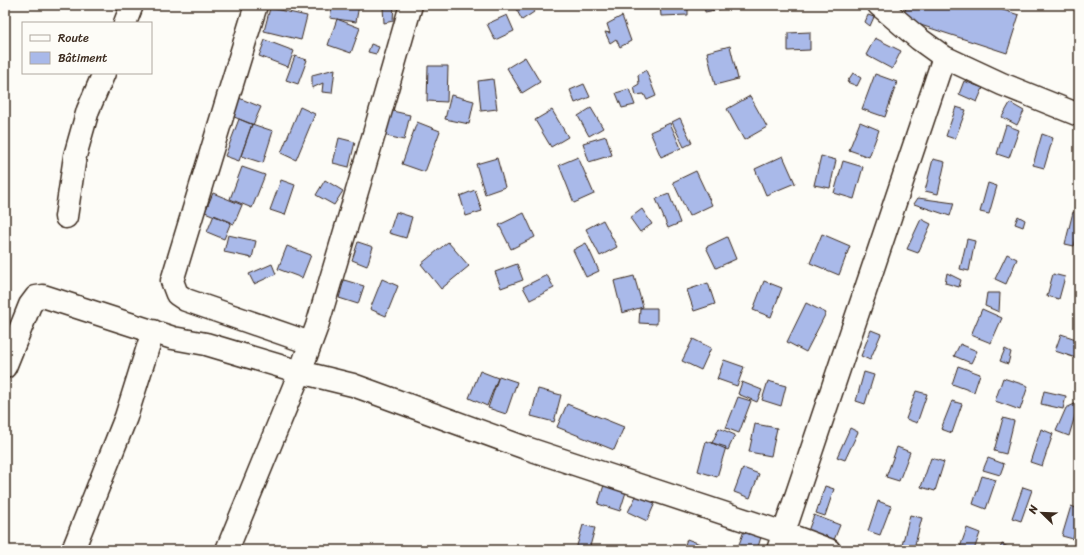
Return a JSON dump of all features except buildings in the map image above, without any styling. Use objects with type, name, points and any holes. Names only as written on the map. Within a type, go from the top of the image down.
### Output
[{"type":"street","points":[[124,22],[132,5]]},
{"type":"street","points":[[256,5],[172,281],[177,294],[186,300],[310,343]]},
{"type":"street","points":[[227,550],[300,372],[319,319],[411,5]]},
{"type":"street","points":[[879,5],[944,57],[1002,84],[1079,115]]},
{"type":"street","points":[[781,542],[944,57]]},
{"type":"street","points":[[66,217],[75,156],[88,110],[104,74]]},
{"type":"street","points":[[5,366],[30,305],[36,297],[43,296],[173,338],[206,344],[300,372],[353,385],[781,542],[829,550]]},
{"type":"street","points":[[73,550],[126,417],[154,332]]}]
